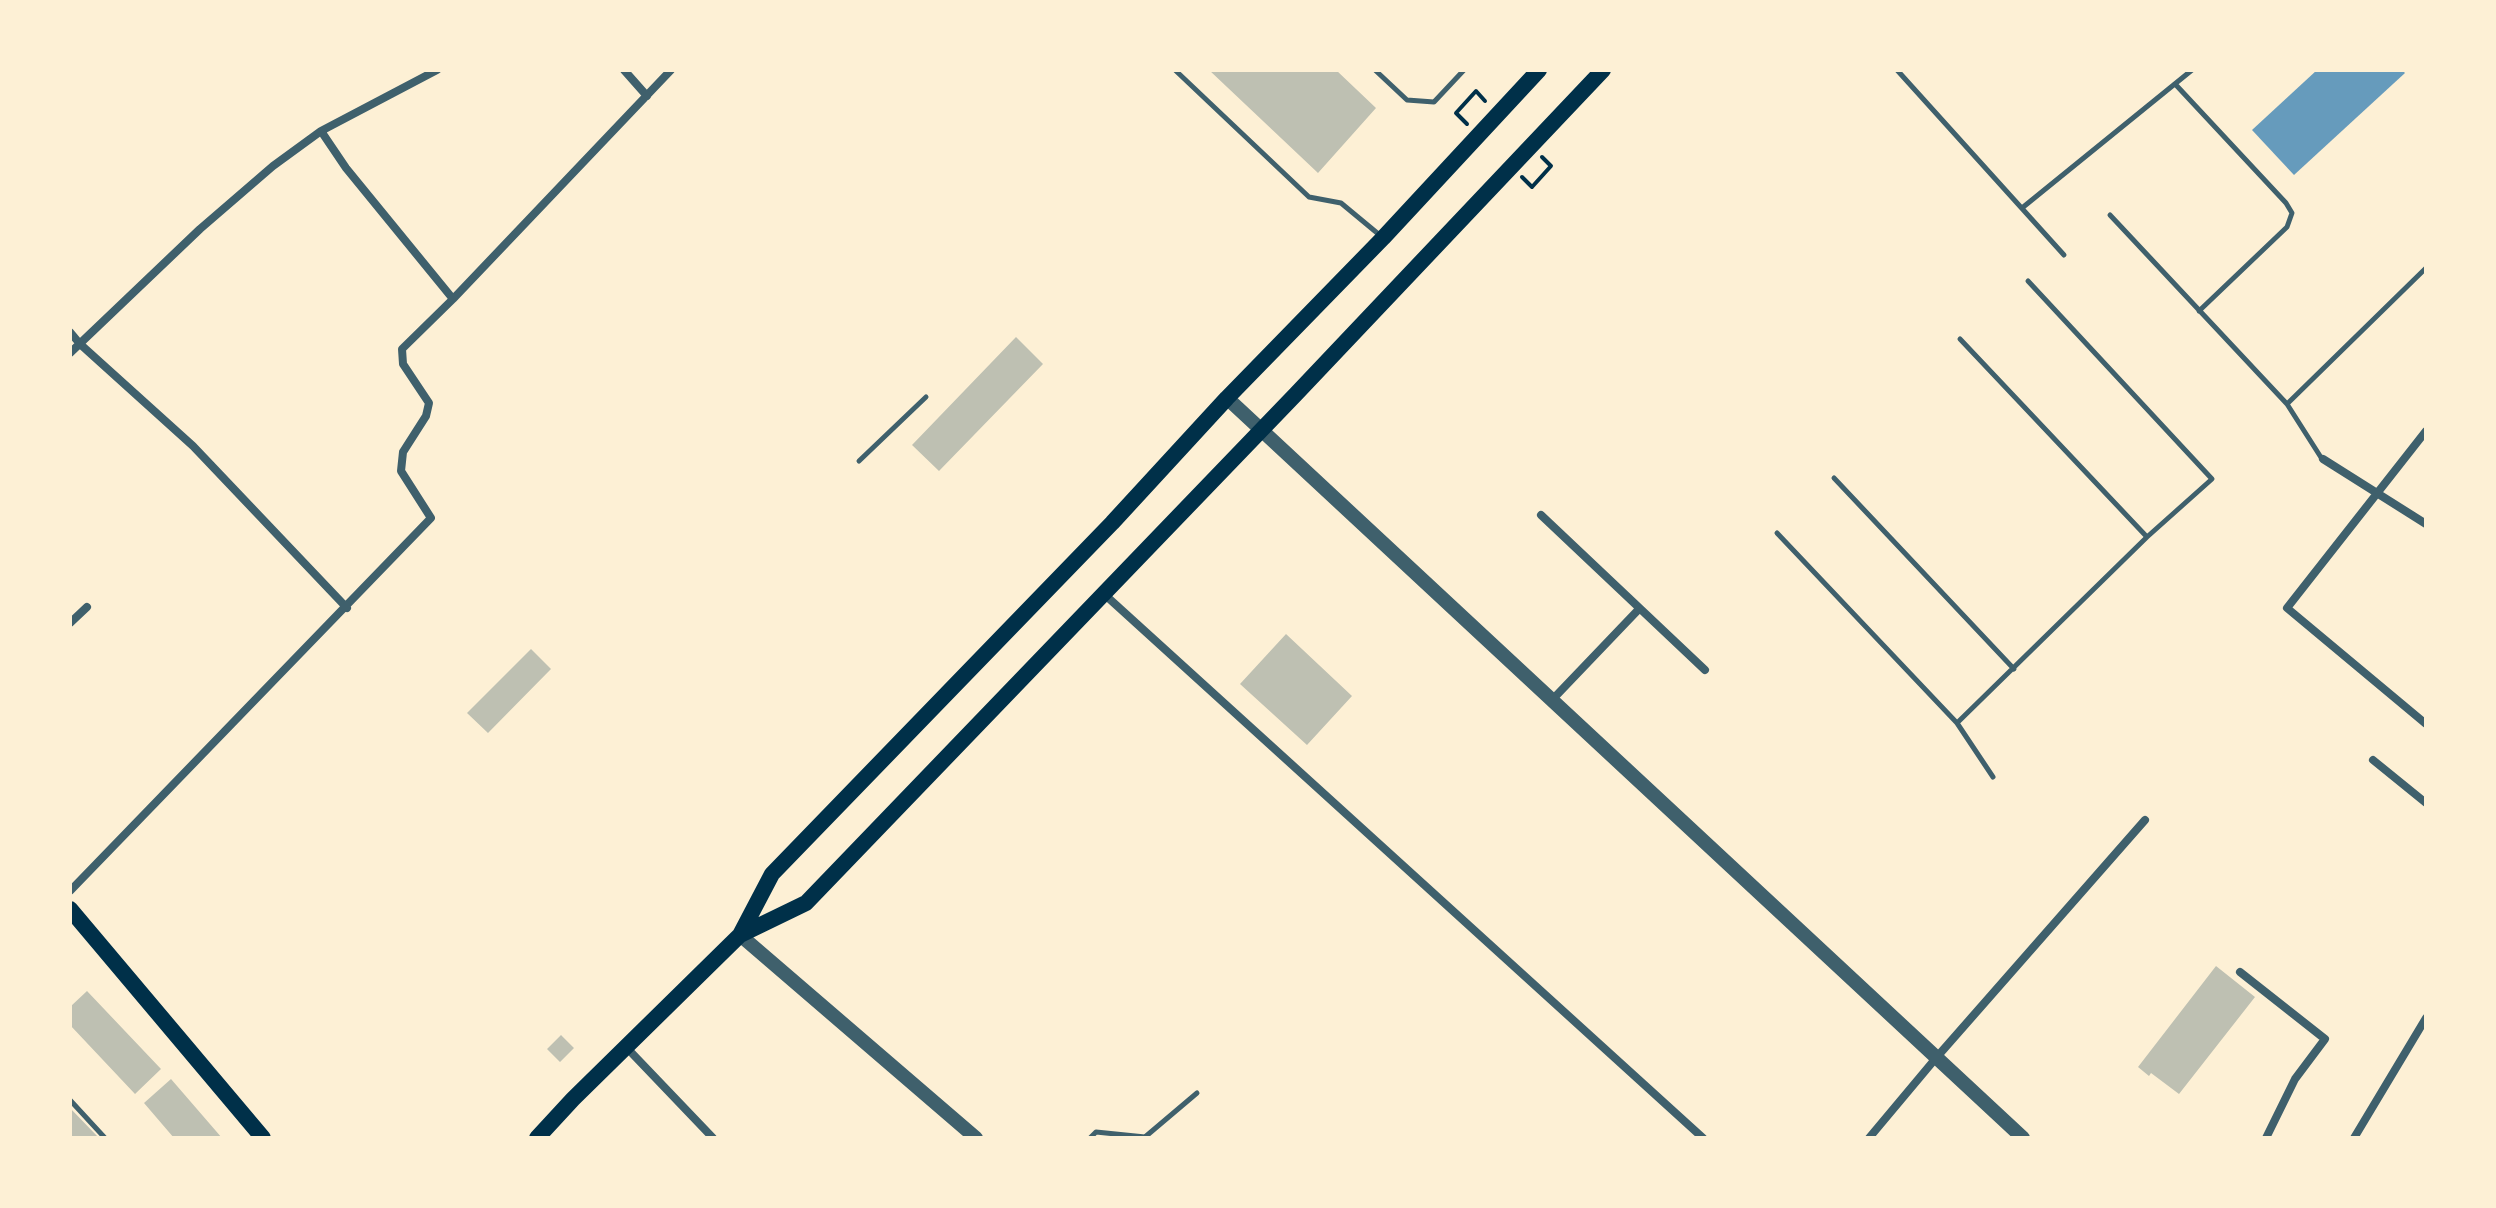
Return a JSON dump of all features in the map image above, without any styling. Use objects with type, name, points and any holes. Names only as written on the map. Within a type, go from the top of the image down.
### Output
[{"type":"main road","points":[[537,1138],[740,935],[772,874],[1102,534],[1539,70]]},
{"type":"main road","points":[[740,935],[806,903],[1603,70]]},
{"type":"main road","points":[[71,913],[263,1138]]},
{"type":"street","points":[[70,353],[200,229],[273,166],[321,131],[437,70]]},
{"type":"street","points":[[624,70],[647,96]]},
{"type":"street","points":[[70,891],[431,518],[401,471],[403,452],[426,416],[429,403],[403,364],[402,349],[671,70]]},
{"type":"street","points":[[321,131],[346,168],[453,299]]},
{"type":"street","points":[[70,332],[193,446],[347,608]]},
{"type":"street","points":[[1227,398],[2023,1138]]},
{"type":"street","points":[[2426,431],[2287,608],[2426,724]]},
{"type":"street","points":[[2323,459],[2426,524]]},
{"type":"street","points":[[1541,515],[1705,670]]},
{"type":"street","points":[[1104,594],[1703,1138]]},
{"type":"street","points":[[70,623],[87,607]]},
{"type":"street","points":[[1552,700],[1639,609]]},
{"type":"street","points":[[2373,760],[2426,803]]},
{"type":"street","points":[[1869,1138],[2145,820]]},
{"type":"street","points":[[740,935],[976,1138]]},
{"type":"street","points":[[2240,972],[2325,1039],[2295,1079],[2266,1138]]},
{"type":"street","points":[[2354,1138],[2426,1018]]},
{"type":"street","points":[[625,1047],[713,1138]]},
{"type":"lane","points":[[1175,70],[1309,197],[1341,203],[1383,238]]},
{"type":"lane","points":[[1375,70],[1407,100],[1434,102],[1464,70]]},
{"type":"lane","points":[[1897,70],[2064,255]]},
{"type":"lane","points":[[2022,208],[2192,70]]},
{"type":"lane","points":[[2176,85],[2292,213],[2287,227],[2199,311]]},
{"type":"lane","points":[[2110,215],[2287,404],[2323,459]]},
{"type":"lane","points":[[2287,404],[2426,268]]},
{"type":"lane","points":[[1957,723],[2147,537],[2212,479],[2028,281]]},
{"type":"lane","points":[[1960,339],[2147,537]]},
{"type":"lane","points":[[859,461],[926,397]]},
{"type":"lane","points":[[1834,478],[2014,669]]},
{"type":"lane","points":[[1777,533],[1957,723],[1993,777]]},
{"type":"lane","points":[[1090,1138],[1096,1132],[1145,1137],[1197,1093]]},
{"type":"lane","points":[[70,1100],[105,1138]]},
{"type":"path","points":[[1471,127],[1456,113],[1476,91]]},
{"type":"path","points":[[1516,171],[1532,187],[1551,166]]},
{"type":"water","points":[[2317,70],[2402,70],[2405,73],[2294,175],[2252,130]]},
{"type":"building","points":[[1209,70],[1336,70],[1376,108],[1318,173]]},
{"type":"building","points":[[1016,337],[1043,364],[939,471],[912,445]]},
{"type":"building","points":[[1286,634],[1352,696],[1307,745],[1240,684]]},
{"type":"building","points":[[531,649],[551,669],[488,733],[467,713]]},
{"type":"building","points":[[2216,966],[2255,997],[2179,1094],[2138,1067]]},
{"type":"building","points":[[87,991],[161,1069],[135,1094],[70,1025],[70,1007]]},
{"type":"building","points":[[561,1035],[574,1048],[560,1062],[547,1049]]},
{"type":"building","points":[[171,1079],[222,1138],[174,1138],[144,1103]]},
{"type":"building","points":[[70,1108],[99,1138],[70,1138]]}]
